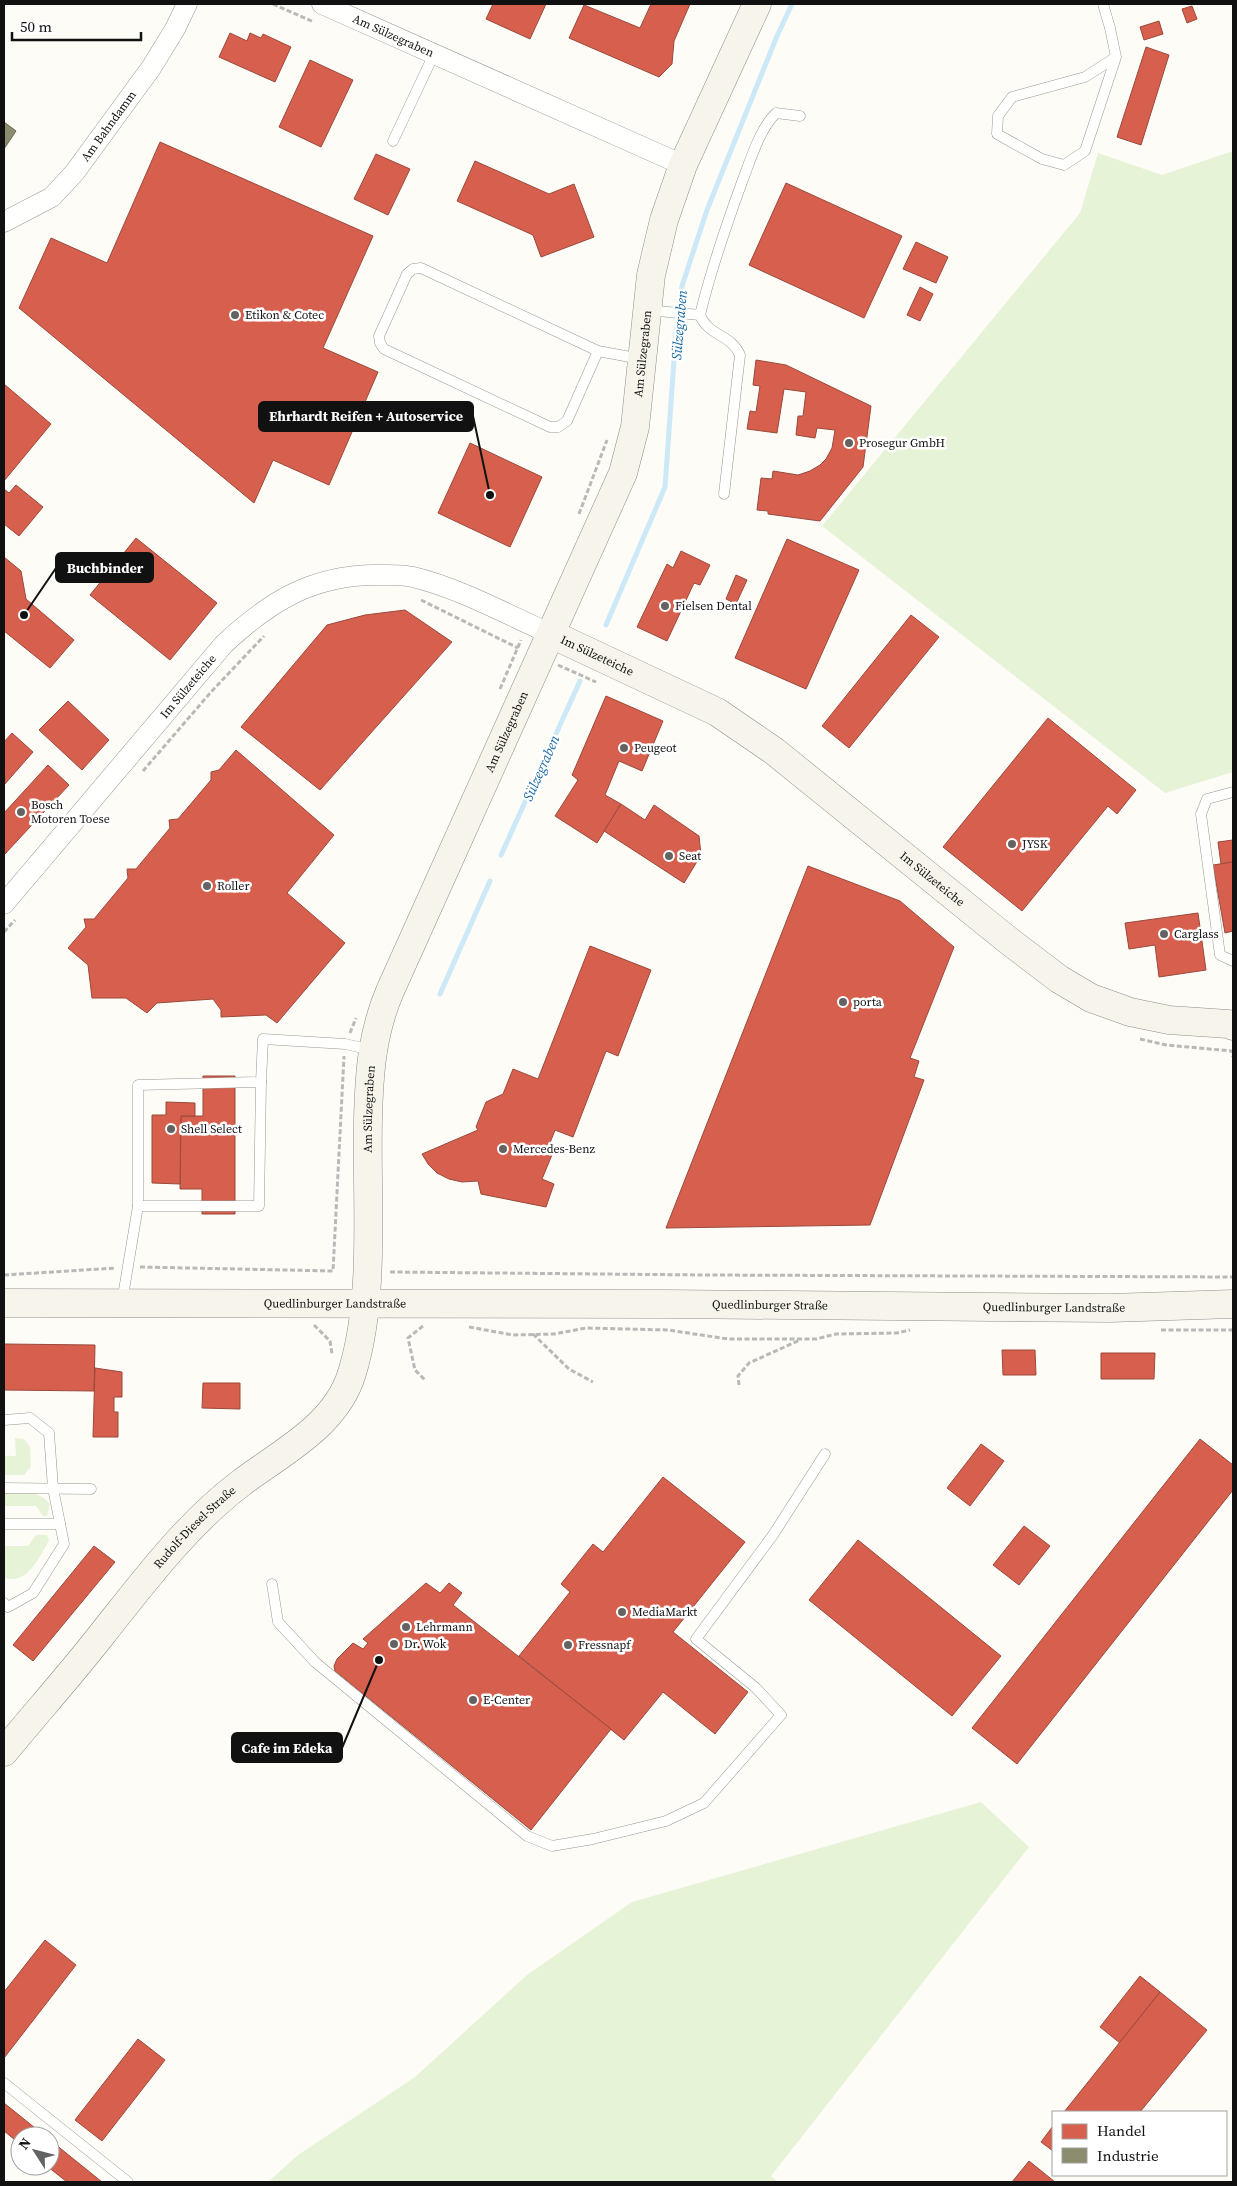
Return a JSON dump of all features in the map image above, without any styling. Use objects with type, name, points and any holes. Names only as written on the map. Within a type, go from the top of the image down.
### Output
[{"type":"street","name":"Am Bahndamm","points":[[4,222],[52,197],[75,172],[151,68],[175,29],[186,4]]},
{"type":"street","name":"Am Sülzegraben","points":[[322,4],[684,165]]},
{"type":"street","name":"Am Sülzegraben","points":[[364,1304],[368,1236],[369,1081],[372,1050],[377,1027],[386,1001],[623,473],[635,427],[642,359],[658,311],[655,257],[664,220],[684,165],[757,4]]},
{"type":"street","name":"Im Sülzeteiche","points":[[10,910],[224,644],[264,610],[316,583],[366,575],[412,577],[434,584],[546,646],[717,712],[774,751],[1059,979],[1091,998],[1130,1012],[1169,1020],[1228,1024],[1233,1026]]},
{"type":"street","name":"Quedlinburger Landstraße","points":[[4,1303],[667,1304]]},
{"type":"street","name":"Rudolf-Diesel-Straße","points":[[4,1752],[167,1555],[201,1518],[242,1482],[309,1434],[329,1414],[344,1393],[352,1372],[364,1304]]},
{"type":"street","name":"Quedlinburger Straße","points":[[667,1304],[874,1306]]},
{"type":"street","name":"Quedlinburger Landstraße","points":[[874,1306],[1110,1308],[1233,1304]]},
{"type":"lane","points":[[1103,4],[1116,58],[1085,150],[1064,165],[1042,159],[997,134],[998,116],[1012,97],[1085,77],[1116,58]]},
{"type":"lane","points":[[393,141],[434,54]]},
{"type":"lane","points":[[695,314],[752,156],[770,120],[776,113],[800,116]]},
{"type":"lane","points":[[598,351],[567,421],[558,427],[550,427],[384,349],[380,343],[379,336],[407,274],[413,269],[421,268],[598,351],[642,359]]},
{"type":"lane","points":[[658,311],[695,314],[703,324],[735,344],[740,355],[724,494]]},
{"type":"lane","points":[[1233,792],[1207,799],[1201,814],[1220,955],[1233,961]]},
{"type":"lane","points":[[138,1206],[259,1206],[263,1039],[345,1044],[372,1050]]},
{"type":"lane","points":[[122,1303],[138,1206],[138,1085],[261,1082]]},
{"type":"lane","points":[[4,1420],[30,1418],[49,1433],[53,1488],[64,1544],[33,1593],[8,1607],[4,1603]]},
{"type":"lane","points":[[272,1584],[278,1622],[315,1662],[527,1836],[552,1846],[592,1839],[666,1821],[704,1803],[781,1714],[756,1688],[696,1639],[772,1535],[825,1454]]},
{"type":"lane","points":[[4,1488],[91,1489]]},
{"type":"lane","points":[[4,1524],[60,1524]]},
{"type":"lane","points":[[4,2083],[128,2182]]},
{"type":"path","points":[[416,598],[546,646],[603,684]]},
{"type":"path","points":[[140,775],[211,692],[270,632]]},
{"type":"path","points":[[4,932],[10,910]]},
{"type":"path","points":[[1138,1038],[1166,1045],[1232,1051],[1233,1056]]},
{"type":"path","points":[[4,1275],[129,1267],[333,1271]]},
{"type":"path","points":[[390,1272],[1233,1277]]},
{"type":"path","points":[[308,1324],[313,1324],[330,1341],[332,1362]]},
{"type":"path","points":[[425,1380],[415,1370],[408,1338],[421,1326],[429,1326]]},
{"type":"path","points":[[462,1327],[514,1334],[554,1334],[586,1328],[668,1330],[728,1339],[816,1339],[836,1334],[897,1333],[916,1330]]},
{"type":"path","points":[[1154,1330],[1233,1330]]},
{"type":"path","points":[[533,1334],[569,1369],[592,1382]]},
{"type":"path","points":[[739,1385],[738,1376],[749,1364],[803,1339]]},
{"type":"green space","points":[[1233,151],[1233,772],[1165,793],[822,526],[1080,213],[1098,153],[1162,175]]},
{"type":"green space","points":[[15,1438],[24,1439],[30,1447],[31,1467],[24,1475],[4,1475],[4,1456],[16,1456]]},
{"type":"green space","points":[[4,1492],[29,1493],[40,1496],[50,1504],[47,1516],[43,1516],[36,1506],[4,1506]]},
{"type":"green space","points":[[36,1535],[47,1535],[49,1541],[37,1562],[26,1574],[20,1577],[4,1578],[4,1546],[28,1546]]},
{"type":"green space","points":[[981,1802],[1029,1847],[771,2176],[778,2182],[268,2182],[298,2155],[415,2077],[527,1975],[632,1902]]},
{"type":"building: Handel","points":[[493,4],[546,4],[530,39],[486,19]]},
{"type":"building: Handel","points":[[651,4],[690,4],[674,41],[672,64],[659,77],[569,38],[584,5],[640,28]]},
{"type":"building: Handel","points":[[1192,6],[1197,19],[1187,23],[1182,9]]},
{"type":"building: Handel","points":[[1159,21],[1163,34],[1144,40],[1140,27]]},
{"type":"building: Handel","points":[[230,33],[247,41],[250,33],[261,38],[263,34],[291,47],[275,82],[219,57]]},
{"type":"building: Handel","points":[[1146,47],[1169,55],[1141,145],[1117,137]]},
{"type":"building: Handel","points":[[310,60],[353,80],[321,147],[279,127]]},
{"type":"building: Handel","points":[[160,142],[373,236],[323,348],[378,372],[329,485],[273,460],[254,503],[19,308],[51,238],[107,263]]},
{"type":"building: Handel","points":[[376,154],[410,169],[388,215],[354,199]]},
{"type":"building: Handel","points":[[475,161],[549,194],[574,184],[594,237],[541,257],[533,235],[457,201]]},
{"type":"building: Handel","points":[[786,183],[902,236],[864,318],[749,265]]},
{"type":"building: Handel","points":[[916,242],[948,257],[936,283],[903,269]]},
{"type":"building: Handel","points":[[920,287],[933,294],[920,321],[907,315]]},
{"type":"building: Handel","name":"Prosegur GmbH","points":[[756,360],[786,365],[871,406],[863,467],[820,521],[768,514],[768,511],[757,510],[761,478],[772,479],[773,471],[798,475],[820,465],[832,448],[835,430],[817,428],[815,438],[796,435],[798,416],[803,416],[806,392],[784,389],[777,433],[747,429],[750,411],[756,412],[760,386],[753,385]]},
{"type":"building: Handel","points":[[4,384],[51,424],[4,481]]},
{"type":"building: Handel","points":[[470,443],[542,477],[510,547],[438,513]]},
{"type":"building: Handel","points":[[16,485],[43,507],[19,536],[4,524],[4,489],[9,493]]},
{"type":"building: Handel","points":[[136,538],[217,603],[170,660],[90,595]]},
{"type":"building: Handel","points":[[787,539],[859,570],[806,689],[735,658]]},
{"type":"building: Handel","name":"Fielsen Dental","points":[[681,551],[710,565],[700,585],[694,583],[667,641],[637,627],[667,564],[673,568]]},
{"type":"building: Handel","points":[[4,557],[21,571],[26,599],[74,640],[50,668],[4,631]]},
{"type":"building: Handel","points":[[736,575],[747,580],[736,604],[726,599]]},
{"type":"building: Handel","points":[[405,610],[452,642],[320,790],[241,727],[327,625],[365,615]]},
{"type":"building: Handel","points":[[911,615],[939,637],[849,748],[822,726]]},
{"type":"building: Handel","points":[[606,696],[663,721],[642,771],[619,761],[605,795],[621,804],[597,843],[555,816],[578,780],[572,775]]},
{"type":"building: Handel","points":[[68,701],[109,740],[82,770],[39,730]]},
{"type":"building: Handel","points":[[1048,718],[1136,790],[1117,814],[1108,806],[1022,911],[943,847]]},
{"type":"building: Handel","points":[[12,733],[33,752],[4,785],[4,742]]},
{"type":"building: Handel","name":"Roller","points":[[236,750],[334,835],[287,893],[345,943],[277,1023],[266,1015],[221,1017],[221,1010],[213,999],[157,1003],[147,1013],[126,998],[92,998],[88,965],[68,948],[86,927],[84,919],[94,919],[128,878],[127,869],[136,869],[170,828],[169,820],[178,819],[211,780],[211,772],[219,770]]},
{"type":"building: Handel","points":[[48,765],[69,785],[4,855],[4,813]]},
{"type":"building: Handel","points":[[621,804],[645,820],[654,805],[699,836],[701,855],[684,883],[604,831]]},
{"type":"building: Handel","points":[[1233,840],[1233,862],[1221,864],[1218,842]]},
{"type":"building: Handel","points":[[1233,862],[1233,931],[1225,933],[1213,865]]},
{"type":"building: Handel","name":"porta","points":[[808,866],[900,901],[954,947],[910,1058],[919,1061],[914,1077],[924,1080],[870,1225],[666,1228]]},
{"type":"building: Handel","name":"Carglass","points":[[1198,913],[1206,970],[1159,977],[1155,945],[1129,949],[1125,923]]},
{"type":"building: Handel","points":[[590,946],[651,970],[618,1056],[606,1051],[573,1137],[555,1130],[548,1148],[554,1150],[542,1179],[554,1184],[546,1207],[481,1194],[478,1181],[462,1182],[449,1179],[437,1173],[422,1154],[478,1130],[476,1127],[486,1102],[503,1094],[513,1069],[538,1079]]},
{"type":"building: Handel","points":[[203,1076],[235,1076],[235,1214],[202,1214],[202,1189],[180,1189],[181,1116],[203,1116]]},
{"type":"building: Handel","points":[[166,1102],[195,1103],[195,1116],[181,1116],[180,1184],[152,1183],[152,1115],[166,1115]]},
{"type":"building: Handel","points":[[4,1344],[95,1345],[94,1391],[4,1390]]},
{"type":"building: Handel","points":[[1002,1350],[1035,1350],[1036,1375],[1003,1375]]},
{"type":"building: Handel","points":[[1101,1353],[1155,1353],[1154,1379],[1101,1379]]},
{"type":"building: Handel","points":[[95,1368],[122,1372],[122,1397],[114,1397],[114,1412],[118,1412],[118,1437],[93,1437]]},
{"type":"building: Handel","points":[[203,1383],[240,1383],[240,1409],[202,1408]]},
{"type":"building: Handel","points":[[1200,1439],[1233,1465],[1233,1490],[1017,1764],[972,1728]]},
{"type":"building: Handel","points":[[981,1444],[1004,1461],[970,1506],[947,1488]]},
{"type":"building: Handel","name":"MediaMarkt","points":[[663,1477],[745,1542],[673,1632],[748,1692],[715,1734],[663,1692],[624,1740],[519,1656],[570,1592],[561,1584],[593,1544],[603,1552]]},
{"type":"building: Handel","points":[[1024,1526],[1050,1546],[1019,1585],[993,1565]]},
{"type":"building: Handel","points":[[858,1540],[1001,1656],[952,1716],[809,1600]]},
{"type":"building: Handel","points":[[94,1546],[115,1562],[33,1661],[13,1645]]},
{"type":"building: Handel","name":"E-Center","points":[[426,1583],[440,1593],[449,1583],[462,1593],[453,1605],[611,1729],[531,1830],[335,1671],[334,1666],[337,1659],[353,1643],[363,1649],[368,1643],[363,1639]]},
{"type":"building: Handel","points":[[45,1940],[76,1965],[4,2058],[4,1992]]},
{"type":"building: Handel","points":[[1140,1976],[1160,1992],[1120,2043],[1100,2027]]},
{"type":"building: Handel","points":[[1160,1992],[1207,2030],[1141,2111],[1065,2111]]},
{"type":"building: Handel","points":[[138,2039],[165,2060],[102,2141],[75,2120]]},
{"type":"building: Handel","points":[[4,2103],[33,2126],[10,2126],[10,2136],[4,2131]]},
{"type":"building: Handel","points":[[1052,2127],[1052,2150],[1041,2142]]},
{"type":"building: Handel","points":[[60,2148],[102,2182],[67,2182],[60,2176]]},
{"type":"building: Handel","points":[[1029,2161],[1055,2182],[1012,2182]]},
{"type":"building: Industrie","points":[[4,122],[16,131],[4,149]]},
{"type":"waterway","name":"Sülzegraben","points":[[606,625],[665,487],[676,332],[682,286],[707,210],[777,36],[792,4]]},
{"type":"waterway","name":"Sülzegraben","points":[[501,855],[580,681]]},
{"type":"waterway","name":"Sülzegraben","points":[[440,994],[490,881]]},
{"type":"place","name":"Etikon & Cotec","points":[[235,315]]},
{"type":"place","name":"Prosegur GmbH","points":[[849,443]]},
{"type":"place","name":"Ehrhardt Reifen + Autoservice","points":[[490,495]]},
{"type":"place","name":"Fielsen Dental","points":[[665,606]]},
{"type":"place","name":"Buchbinder","points":[[24,615]]},
{"type":"place","name":"Peugeot","points":[[624,748]]},
{"type":"place","name":"Bosch Motoren Toese","points":[[21,812]]},
{"type":"place","name":"JYSK","points":[[1012,844]]},
{"type":"place","name":"Seat","points":[[669,856]]},
{"type":"place","name":"Roller","points":[[207,886]]},
{"type":"place","name":"Carglass","points":[[1164,934]]},
{"type":"place","name":"porta","points":[[843,1002]]},
{"type":"place","name":"Shell Select","points":[[171,1129]]},
{"type":"place","name":"Mercedes-Benz","points":[[503,1149]]},
{"type":"place","name":"MediaMarkt","points":[[622,1612]]},
{"type":"place","name":"Lehrmann","points":[[406,1627]]},
{"type":"place","name":"Dr. Wok","points":[[394,1644]]},
{"type":"place","name":"Fressnapf","points":[[568,1645]]},
{"type":"place","name":"Cafe im Edeka","points":[[379,1660]]},
{"type":"place","name":"E-Center","points":[[473,1700]]}]
